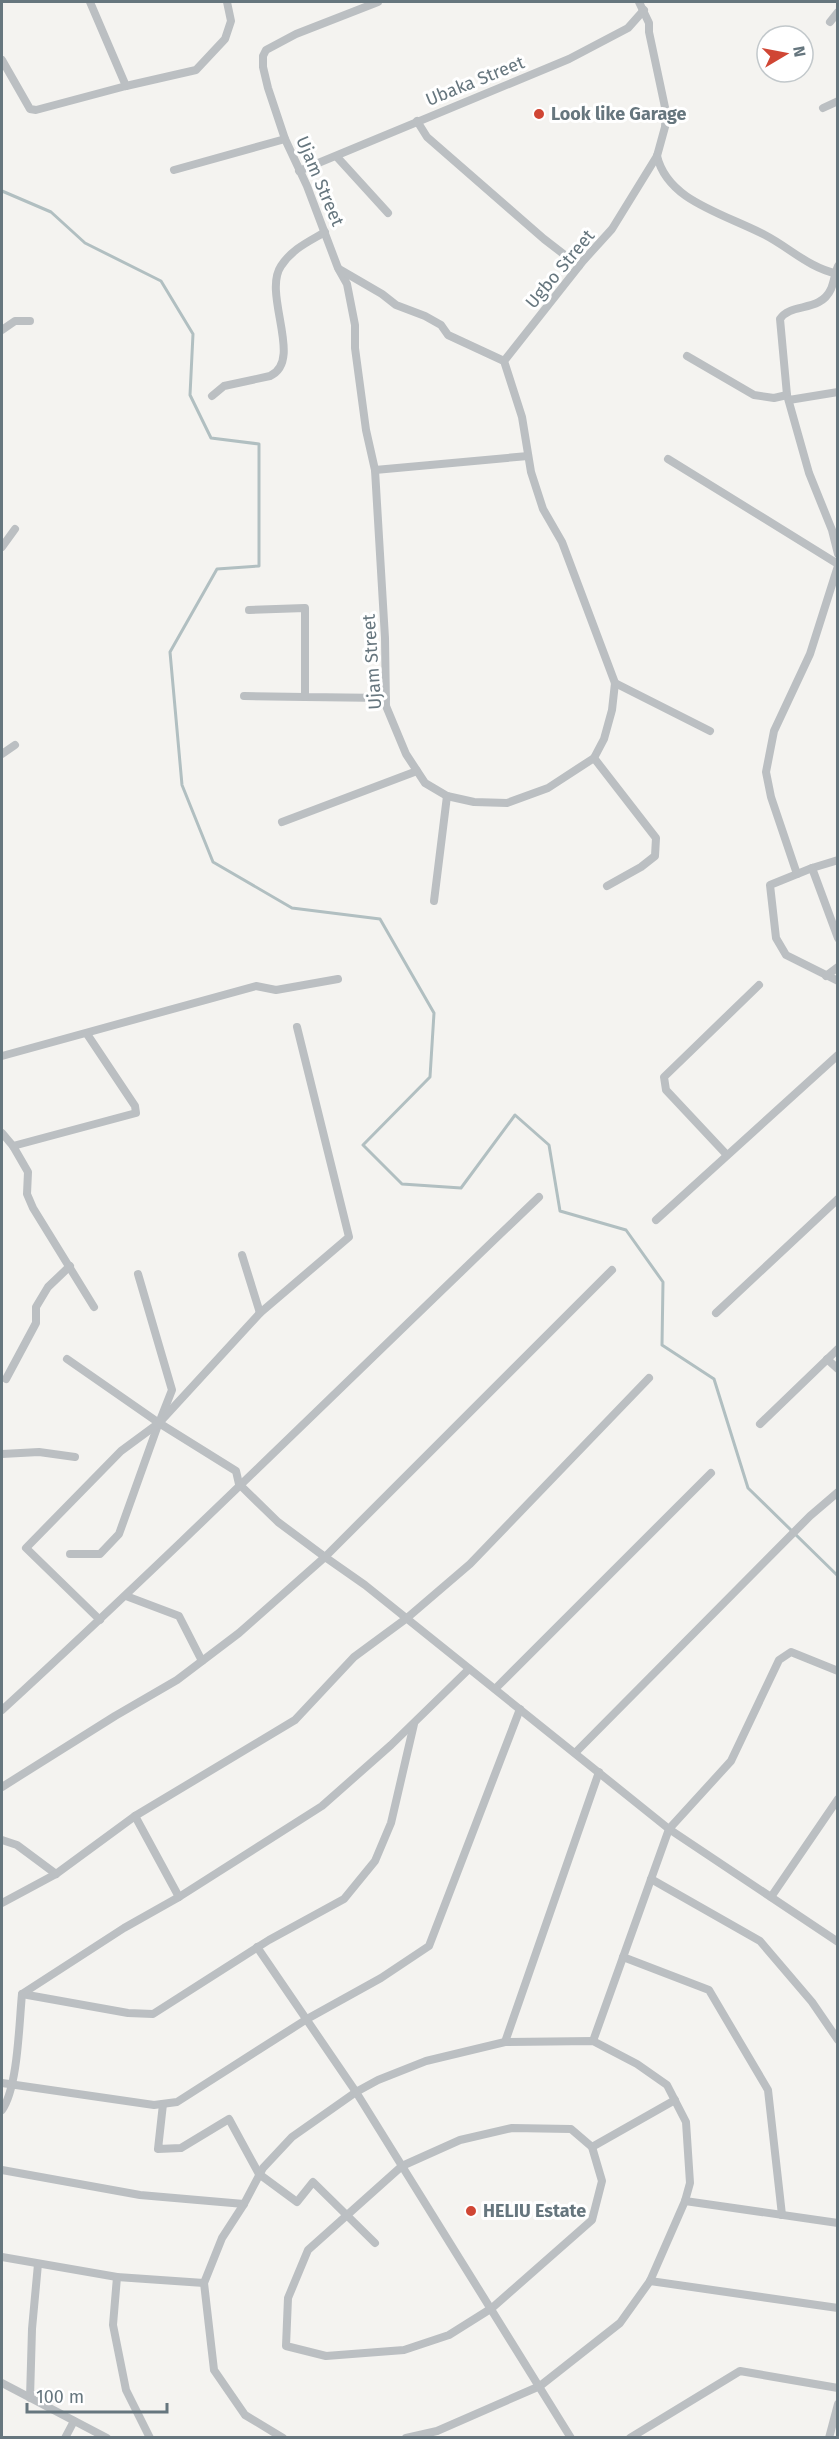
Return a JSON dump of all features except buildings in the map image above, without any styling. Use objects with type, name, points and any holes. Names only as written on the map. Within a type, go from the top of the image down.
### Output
[{"type":"street","points":[[90,2],[126,86]]},
{"type":"street","points":[[2,60],[25,102],[30,108],[36,110],[196,70],[225,39],[231,21],[227,2]]},
{"type":"street","points":[[357,6],[378,2]]},
{"type":"street","points":[[639,2],[644,10]]},
{"type":"street","name":"Ujam Street","points":[[357,6],[296,34],[266,50],[263,56],[268,88],[285,139],[338,268],[347,284],[355,325],[355,348],[366,430],[375,470],[385,638],[386,706],[393,727],[425,783],[447,796],[474,802],[507,803],[549,788],[594,758]]},
{"type":"street","name":"Ubaka Street","points":[[299,171],[569,59],[628,28],[644,10]]},
{"type":"street","name":"Ugbo Street","points":[[504,361],[579,266],[612,229],[657,156],[665,127],[666,112],[649,33],[649,23],[644,10]]},
{"type":"street","points":[[830,22],[837,12]]},
{"type":"street","points":[[823,108],[837,101]]},
{"type":"street","points":[[417,121],[427,137],[544,239],[579,266]]},
{"type":"street","points":[[174,170],[285,139]]},
{"type":"street","points":[[657,156],[659,165],[670,182],[687,197],[768,236],[816,268],[837,271],[831,290],[816,304],[789,311],[780,320],[788,397],[809,472],[832,530],[837,554]]},
{"type":"street","points":[[337,157],[388,213]]},
{"type":"street","points":[[212,396],[224,386],[277,373],[282,366],[284,348],[280,325],[277,273],[294,250],[325,232]]},
{"type":"street","points":[[338,268],[396,305],[441,325],[448,335],[504,361],[522,417],[531,472],[543,508],[562,542],[615,682],[612,710],[604,739],[594,758],[656,838],[655,856],[641,867],[607,886]]},
{"type":"street","points":[[2,330],[15,321],[30,321]]},
{"type":"street","points":[[687,356],[754,394],[774,398],[837,392]]},
{"type":"street","points":[[375,470],[528,456]]},
{"type":"street","points":[[668,459],[837,565],[810,654],[774,731],[766,772],[771,797],[797,874]]},
{"type":"street","points":[[2,548],[15,529]]},
{"type":"street","points":[[249,610],[305,608],[305,697]]},
{"type":"street","points":[[615,682],[710,731]]},
{"type":"street","points":[[244,696],[386,698]]},
{"type":"street","points":[[2,754],[15,745]]},
{"type":"street","points":[[282,822],[417,771]]},
{"type":"street","points":[[434,901],[447,796]]},
{"type":"street","points":[[837,860],[770,885],[776,938],[786,955],[837,981]]},
{"type":"street","points":[[812,868],[837,938]]},
{"type":"street","points":[[826,976],[837,967]]},
{"type":"street","points":[[2,1056],[256,986],[276,990],[338,979]]},
{"type":"street","points":[[726,1154],[666,1090],[664,1077],[759,985]]},
{"type":"street","points":[[100,1620],[26,1548],[121,1451],[159,1423],[260,1313],[349,1237],[297,1027]]},
{"type":"street","points":[[13,1146],[136,1113],[135,1106],[87,1034]]},
{"type":"street","points":[[656,1220],[726,1154],[751,1136],[837,1055]]},
{"type":"street","points":[[2,1133],[13,1146],[28,1172],[27,1194],[33,1208],[94,1307]]},
{"type":"street","points":[[2,1710],[126,1596],[239,1484],[538,1197]]},
{"type":"street","points":[[716,1313],[837,1199]]},
{"type":"street","points":[[243,1255],[260,1313]]},
{"type":"street","points":[[6,1379],[36,1323],[36,1308],[48,1287],[70,1266]]},
{"type":"street","points":[[2,1787],[177,1680],[239,1633],[325,1557],[612,1270]]},
{"type":"street","points":[[70,1554],[100,1554],[119,1534],[172,1390],[138,1274]]},
{"type":"street","points":[[760,1424],[837,1349]]},
{"type":"street","points":[[67,1359],[159,1423],[236,1471],[239,1484],[278,1522],[407,1618],[669,1829],[837,1942]]},
{"type":"street","points":[[827,1359],[837,1370]]},
{"type":"street","points":[[2,1903],[56,1874],[135,1816],[295,1720],[354,1657],[407,1618],[470,1564],[649,1378]]},
{"type":"street","points":[[2,1454],[39,1452],[75,1456]]},
{"type":"street","points":[[495,1689],[711,1473]]},
{"type":"street","points":[[575,1753],[810,1516],[837,1492]]},
{"type":"street","points":[[126,1596],[179,1616],[202,1661]]},
{"type":"street","points":[[593,2041],[669,1829],[731,1761],[779,1660],[791,1652],[837,1671]]},
{"type":"street","points":[[22,1994],[322,1806],[415,1722],[469,1669]]},
{"type":"street","points":[[2,2083],[154,2105],[177,2102],[308,2019],[381,1978],[429,1946],[520,1709]]},
{"type":"street","points":[[22,1994],[128,2013],[153,2014],[257,1947],[344,1899],[375,1861],[391,1823],[415,1722]]},
{"type":"street","points":[[505,2042],[599,1772]]},
{"type":"street","points":[[771,1897],[837,1799]]},
{"type":"street","points":[[135,1816],[179,1897]]},
{"type":"street","points":[[2,1840],[17,1845],[56,1874]]},
{"type":"street","points":[[651,1879],[760,1941],[812,2002],[837,2040]]},
{"type":"street","points":[[257,1947],[356,2092],[571,2438]]},
{"type":"street","points":[[623,1957],[709,1990],[768,2090],[782,2215]]},
{"type":"street","points":[[2,2110],[8,2101],[12,2085],[22,1994]]},
{"type":"street","points":[[283,2438],[245,2415],[214,2370],[204,2283],[222,2238],[244,2204],[262,2168],[292,2138],[356,2092],[378,2080],[426,2061],[505,2042],[593,2041],[637,2064],[667,2085],[686,2122],[690,2183],[685,2201],[650,2281],[620,2323],[540,2386],[437,2431],[406,2438]]},
{"type":"street","points":[[592,2147],[675,2100]]},
{"type":"street","points":[[163,2104],[158,2148],[181,2148],[229,2119],[259,2174],[297,2202],[313,2182],[375,2243]]},
{"type":"street","points":[[512,2128],[571,2129],[592,2147],[602,2181],[592,2220],[492,2308],[449,2335],[404,2350],[326,2356],[286,2346],[288,2298],[308,2250],[402,2166],[460,2140],[512,2128]]},
{"type":"street","points":[[2,2170],[140,2195],[244,2204]]},
{"type":"street","points":[[685,2201],[837,2223]]},
{"type":"street","points":[[2,2257],[117,2277],[204,2283]]},
{"type":"street","points":[[30,2398],[32,2329],[38,2264]]},
{"type":"street","points":[[117,2277],[113,2325],[126,2390],[150,2438]]},
{"type":"street","points":[[650,2281],[837,2308]]},
{"type":"street","points":[[630,2438],[740,2371],[837,2388]]},
{"type":"street","points":[[2,2383],[106,2438]]},
{"type":"street","points":[[829,2438],[837,2404]]},
{"type":"street","points":[[65,2438],[74,2421]]},
{"type":"waterway","points":[[2,191],[51,212],[85,243],[161,281],[193,334],[190,395],[211,438],[259,444],[259,566],[217,569],[170,652],[182,785],[213,862],[292,908],[380,919],[434,1013],[430,1077],[363,1145],[402,1184],[461,1188],[515,1115],[549,1145],[560,1211],[626,1230],[663,1282],[662,1345],[714,1379],[748,1488],[838,1576]]},
{"type":"place","name":"Look like Garage","points":[[539,114]]},
{"type":"place","name":"HELIU Estate","points":[[471,2211]]}]
